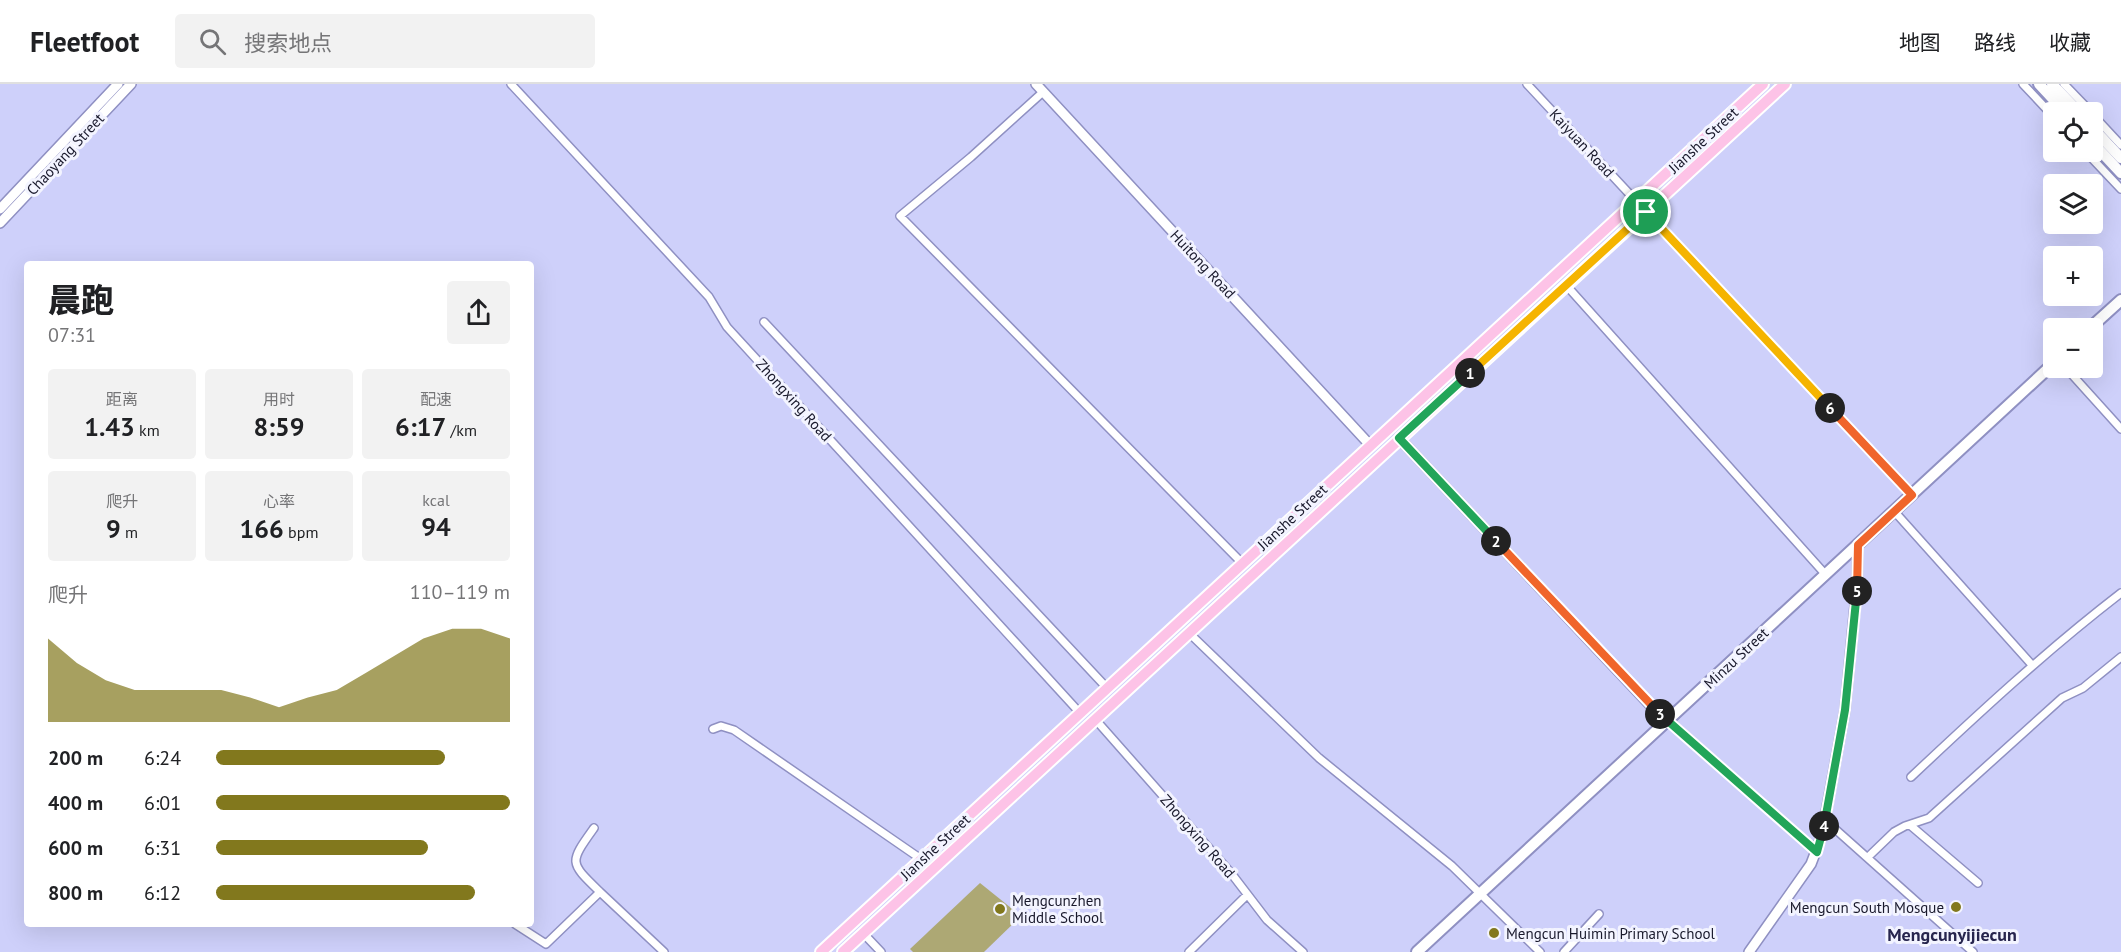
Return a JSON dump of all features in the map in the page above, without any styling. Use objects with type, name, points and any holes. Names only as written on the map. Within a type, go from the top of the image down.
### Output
[{"type":"main road","name":"Jianshe Street","points":[[821,952],[1763,84]]},
{"type":"main road","name":"Jianshe Street","points":[[843,952],[1785,84]]},
{"type":"main road","points":[[2038,84],[2055,102]]},
{"type":"main road","points":[[2052,84],[2069,102]]},
{"type":"main road","points":[[2103,139],[2121,158]]},
{"type":"main road","points":[[2103,154],[2121,173]]},
{"type":"main road","points":[[2101,318],[2121,300]]},
{"type":"main road","name":"Minzu Street","points":[[1417,952],[2043,373]]},
{"type":"street","name":"Chaoyang Street","points":[[0,209],[118,84]]},
{"type":"street","name":"Chaoyang Street","points":[[0,223],[131,84]]},
{"type":"street","name":"Zhongxing Road","points":[[511,84],[709,297],[727,327],[1080,713]]},
{"type":"street","name":"Huitong Road","points":[[1035,84],[1370,445]]},
{"type":"street","name":"Kaiyuan Road","points":[[1527,84],[1636,201]]},
{"type":"street","points":[[2023,84],[2043,105]]},
{"type":"street","points":[[2064,84],[2081,102]]},
{"type":"street","points":[[1043,92],[900,216],[1242,563]]},
{"type":"street","points":[[2103,125],[2121,145]]},
{"type":"street","points":[[2095,162],[2121,189]]},
{"type":"street","points":[[1646,212],[1912,495]]},
{"type":"street","points":[[1566,285],[1826,575]]},
{"type":"street","points":[[764,322],[1107,688]]},
{"type":"street","points":[[2075,378],[2121,429]]},
{"type":"street","points":[[1399,438],[1667,721],[1817,852]]},
{"type":"street","points":[[1894,511],[2032,665]]},
{"type":"street","points":[[1749,952],[1803,876],[1817,852],[1845,710],[1857,586],[1858,545]]},
{"type":"street","points":[[1911,777],[2073,629],[2121,593]]},
{"type":"street","points":[[1188,632],[1319,758],[1452,866],[1540,952]]},
{"type":"street","points":[[1868,857],[1894,832],[1929,818],[2062,698],[2083,688],[2121,657]]},
{"type":"street","name":"Zhongxing Road","points":[[1095,719],[1231,873],[1267,920],[1303,952]]},
{"type":"street","points":[[713,729],[721,726],[735,730],[921,859]]},
{"type":"street","points":[[1825,820],[1974,952]]},
{"type":"street","points":[[1910,825],[1978,883]]},
{"type":"street","points":[[594,828],[575,854],[577,870],[664,952]]},
{"type":"street","points":[[520,927],[546,944],[600,892]]},
{"type":"street","points":[[1189,952],[1248,895]]},
{"type":"street","points":[[1564,952],[1599,914]]},
{"type":"street","points":[[863,933],[882,952]]},
{"type":"shaded area","points":[[980,883],[1021,916],[984,952],[913,952],[910,949]]},
{"type":"place","name":"Mengcun South Mosque","points":[[1956,907]]},
{"type":"place","name":"Mengcunzhen Middle School","points":[[1000,909]]},
{"type":"place","name":"Mengcun Huimin Primary School","points":[[1494,933]]},
{"type":"district","name":"Mengcunyijiecun","points":[[1952,934]]},
{"type":"route","points":[[1646,212],[1912,495],[1858,545],[1857,586],[1845,710],[1817,852],[1668,720],[1666,722],[1399,438],[1646,212]]}]
